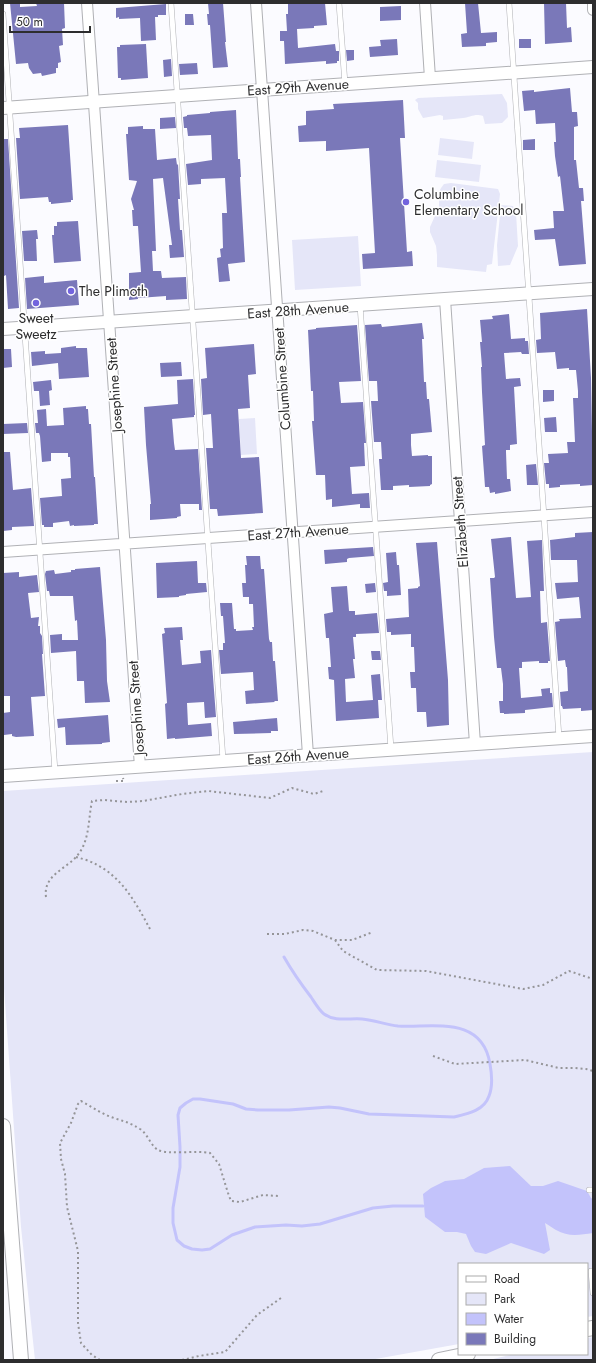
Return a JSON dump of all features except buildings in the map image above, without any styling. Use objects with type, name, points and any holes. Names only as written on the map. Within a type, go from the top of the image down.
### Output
[{"type":"main road","points":[[3,1126],[6,1219],[20,1360]]},
{"type":"main road","points":[[439,1360],[463,1355]]},
{"type":"street","name":"Josephine Street","points":[[87,3],[140,767]]},
{"type":"street","name":"Columbine Street","points":[[256,3],[308,755]]},
{"type":"street","points":[[424,3],[430,78]]},
{"type":"street","points":[[592,3],[593,10]]},
{"type":"street","name":"East 29th Avenue","points":[[6,108],[593,67]]},
{"type":"street","name":"East 28th Avenue","points":[[3,329],[110,323],[593,289]]},
{"type":"street","name":"Elizabeth Street","points":[[445,299],[475,744]]},
{"type":"street","name":"East 27th Avenue","points":[[3,552],[593,512]]},
{"type":"street","name":"East 26th Avenue","points":[[3,776],[593,736]]},
{"type":"lane","points":[[171,3],[223,761]]},
{"type":"lane","points":[[339,3],[345,84]]},
{"type":"lane","points":[[509,3],[560,739]]},
{"type":"lane","points":[[3,14],[6,108],[25,328],[55,772]]},
{"type":"lane","points":[[360,305],[391,750]]},
{"type":"lane","points":[[591,1271],[593,1293]]},
{"type":"path","points":[[46,897],[45,890],[47,883],[76,857],[84,844],[88,832],[89,814],[92,801],[143,801],[208,791],[270,798],[292,788],[314,794],[323,791]]},
{"type":"path","points":[[76,857],[96,864],[117,879],[136,903],[150,930]]},
{"type":"path","points":[[267,934],[285,934],[303,930],[313,931],[335,940],[352,940],[373,932]]},
{"type":"path","points":[[335,940],[344,951],[377,970],[426,971],[523,990],[543,985],[569,971],[593,980]]},
{"type":"path","points":[[432,1056],[455,1064],[525,1060],[559,1068],[586,1069],[593,1072]]},
{"type":"path","points":[[100,1360],[92,1355],[81,1343],[78,1323],[78,1252],[67,1207],[65,1174],[61,1158],[60,1143],[71,1123],[78,1104],[81,1101],[102,1113],[125,1121],[141,1130],[158,1150],[165,1152],[202,1151],[210,1153],[219,1164],[231,1201],[240,1202],[263,1195],[278,1196]]},
{"type":"path","points":[[182,1360],[225,1352],[257,1315],[281,1298]]},
{"type":"green space","points":[[502,94],[507,103],[508,117],[502,123],[485,124],[483,116],[478,115],[443,120],[443,116],[440,115],[423,118],[418,109],[418,103],[415,100],[418,98]]},
{"type":"green space","points":[[440,138],[474,142],[472,159],[438,155]]},
{"type":"green space","points":[[437,160],[481,165],[479,182],[435,177]]},
{"type":"green space","points":[[451,183],[498,189],[500,194],[492,264],[487,265],[486,272],[437,267],[436,246],[430,232],[430,227],[439,207],[439,192],[444,184]]},
{"type":"green space","points":[[501,205],[513,206],[516,213],[518,246],[510,265],[498,266],[497,245]]},
{"type":"green space","points":[[358,236],[361,286],[295,290],[292,240]]},
{"type":"green space","points":[[255,418],[257,454],[241,455],[239,419]]},
{"type":"green space","points":[[593,752],[593,1316],[588,1317],[588,1263],[458,1263],[458,1344],[370,1360],[35,1360],[21,1227],[3,974],[3,791]]},
{"type":"green space","points":[[593,1337],[593,1360],[489,1360],[510,1355],[588,1355],[588,1338]]},
{"type":"water","points":[[510,1166],[531,1186],[543,1186],[558,1181],[587,1191],[593,1199],[593,1233],[569,1235],[556,1230],[545,1223],[550,1250],[544,1254],[511,1243],[486,1254],[475,1252],[466,1234],[445,1232],[425,1217],[423,1194],[431,1188],[445,1181],[464,1179],[484,1168]]},
{"type":"waterway","points":[[284,957],[319,1008],[328,1016],[337,1019],[367,1020],[398,1026],[454,1027],[467,1031],[477,1038],[485,1048],[490,1064],[492,1080],[489,1096],[487,1101],[479,1108],[469,1113],[454,1117],[369,1114],[329,1107],[289,1110],[258,1110],[246,1109],[233,1104],[193,1099],[180,1108],[178,1115],[180,1167],[173,1208],[173,1223],[177,1240],[184,1246],[192,1249],[210,1249],[232,1235],[255,1227],[320,1224],[373,1208],[423,1206]]},
{"type":"place","name":"Columbine Elementary School","points":[[406,202]]},
{"type":"place","name":"The Plimoth","points":[[71,291]]},
{"type":"place","name":"Sweet Sweetz","points":[[36,303]]}]
